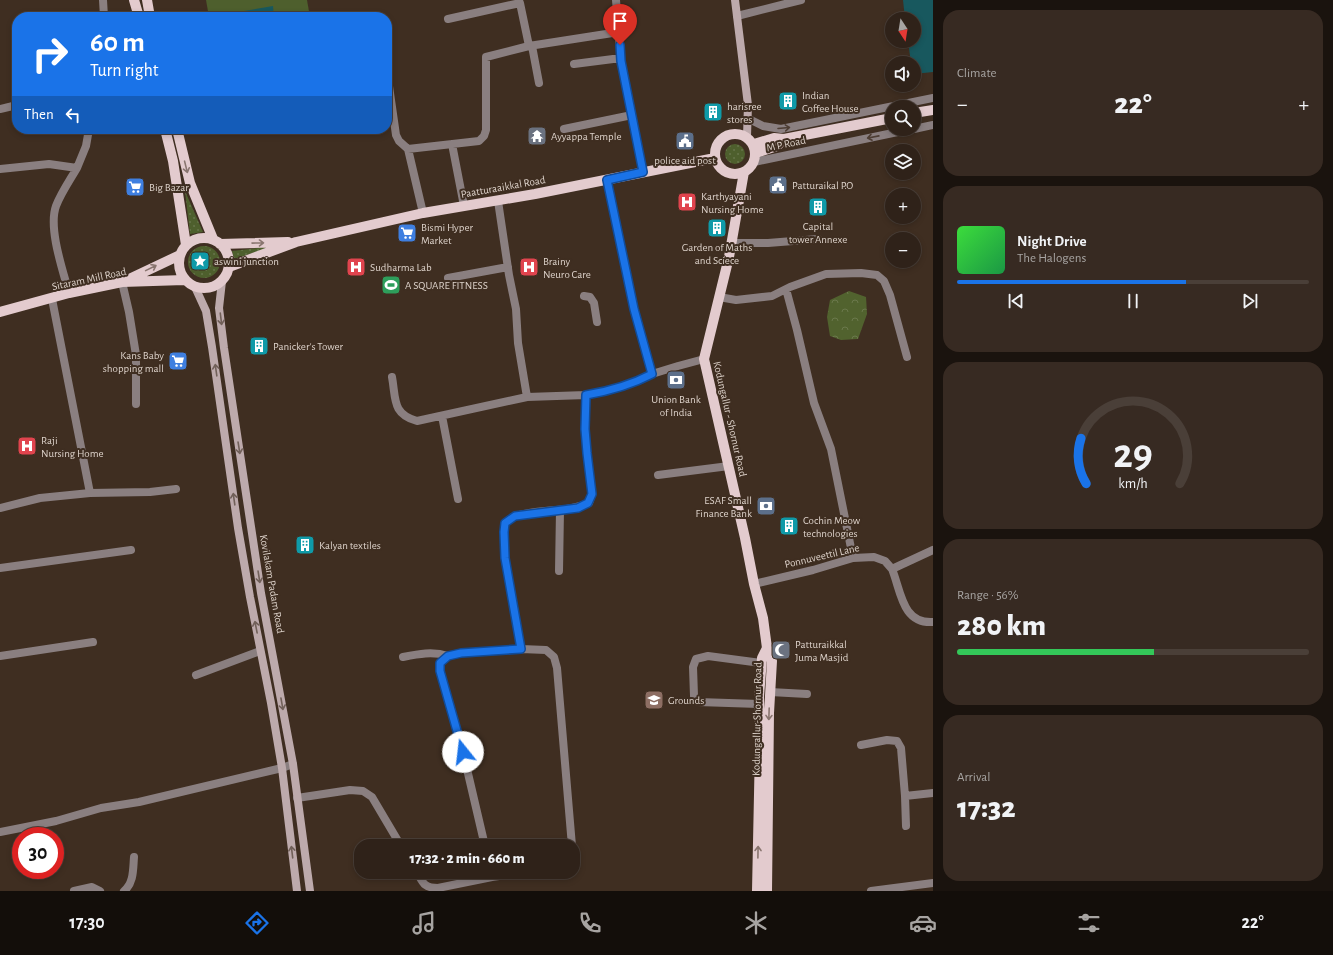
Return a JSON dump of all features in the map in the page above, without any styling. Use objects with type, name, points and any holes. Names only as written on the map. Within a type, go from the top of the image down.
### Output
[{"type":"main road","points":[[134,0],[138,12]]},
{"type":"main road","points":[[147,0],[149,12]]},
{"type":"main road","points":[[735,0],[748,105],[747,118],[753,149],[750,168],[737,174],[729,174],[723,170],[718,165],[715,158],[718,143],[725,136],[734,134],[753,149]]},
{"type":"main road","points":[[921,112],[933,110]]},
{"type":"main road","points":[[753,149],[774,138],[784,139],[885,119]]},
{"type":"main road","points":[[167,134],[173,161],[186,245]]},
{"type":"main road","points":[[178,134],[190,183],[216,241],[226,250],[229,267],[227,274],[222,281],[210,288],[202,289],[195,287],[184,280],[178,263],[180,254],[186,245],[199,238],[206,238],[216,241],[296,242]]},
{"type":"main road","points":[[169,145],[180,142]]},
{"type":"main road","name":"Paatturaaikkal Road","points":[[296,242],[423,213],[607,180],[715,158]]},
{"type":"main road","name":"Kodungallur - Shornur Road","points":[[744,172],[731,243],[704,359],[754,584],[763,618],[767,648]]},
{"type":"main road","points":[[229,267],[296,242]]},
{"type":"main road","points":[[122,282],[180,254]]},
{"type":"main road","name":"Sitaram Mill Road","points":[[0,312],[69,293],[122,282],[184,280]]},
{"type":"main road","name":"Kovilakam Padam Road","points":[[222,281],[219,308],[224,348],[261,593],[293,764],[310,891]]},
{"type":"main road","points":[[195,287],[206,311],[238,528],[282,768],[297,891]]},
{"type":"main road","name":"Kodungallur-Shornur Road","points":[[757,891],[760,746],[759,704],[761,662],[767,648]]},
{"type":"main road","name":"Kodungallur-Shornur Road","points":[[767,648],[772,661],[770,692],[767,891]]},
{"type":"street","points":[[103,0],[104,12]]},
{"type":"street","points":[[616,0],[621,58],[643,172]]},
{"type":"street","points":[[737,16],[801,0]]},
{"type":"street","points":[[448,19],[520,4],[539,83]]},
{"type":"street","points":[[408,149],[479,141],[484,136],[486,130],[486,57],[531,46],[619,32]]},
{"type":"street","points":[[574,64],[621,58]]},
{"type":"street","points":[[747,118],[763,126],[781,129],[933,98]]},
{"type":"street","points":[[0,109],[12,106]]},
{"type":"street","points":[[392,107],[396,135],[399,142],[408,149],[423,213]]},
{"type":"street","points":[[564,129],[632,115]]},
{"type":"street","name":"M P Road","points":[[921,127],[933,125]]},
{"type":"street","points":[[69,293],[56,242],[53,218],[56,206],[77,168],[86,146],[88,134]]},
{"type":"street","name":"M P Road","points":[[753,149],[822,147],[885,135]]},
{"type":"street","points":[[452,144],[464,206]]},
{"type":"street","points":[[0,169],[49,164],[77,168]]},
{"type":"street","points":[[607,180],[634,309],[652,374]]},
{"type":"street","points":[[498,200],[516,309],[518,343],[527,397]]},
{"type":"street","points":[[731,243],[768,243],[818,239]]},
{"type":"street","points":[[448,278],[508,267]]},
{"type":"street","points":[[719,297],[736,300],[772,296],[810,279],[826,274],[861,273],[877,275],[884,281],[887,288],[907,357]]},
{"type":"street","points":[[122,282],[136,355],[136,404]]},
{"type":"street","points":[[786,289],[814,403],[831,449],[853,558]]},
{"type":"street","points":[[584,296],[590,297],[594,303],[597,322]]},
{"type":"street","points":[[52,298],[90,493]]},
{"type":"street","points":[[392,377],[396,403],[400,413],[407,418],[417,421],[527,397],[586,395],[608,391],[635,383],[652,374],[704,359]]},
{"type":"street","points":[[521,649],[505,558],[505,523],[515,516],[578,508],[588,503],[592,494],[585,429],[586,395]]},
{"type":"street","points":[[442,416],[458,499]]},
{"type":"street","points":[[658,475],[729,466]]},
{"type":"street","points":[[0,508],[40,498],[90,493],[150,492],[176,489]]},
{"type":"street","points":[[560,510],[560,571]]},
{"type":"street","points":[[0,568],[131,550]]},
{"type":"street","points":[[933,550],[892,569],[908,612],[915,619],[933,622]]},
{"type":"street","name":"Ponnuveettil Lane","points":[[754,584],[813,570],[853,558],[874,557],[885,561],[892,569]]},
{"type":"street","points":[[0,656],[93,642]]},
{"type":"street","points":[[483,839],[463,752],[440,671],[440,663],[448,656],[461,653],[521,649],[546,650],[554,657],[557,668],[571,839]]},
{"type":"street","points":[[196,675],[260,651]]},
{"type":"street","points":[[403,657],[418,654],[439,653],[448,656]]},
{"type":"street","points":[[759,704],[698,702],[694,696],[693,668],[696,660],[708,656],[761,662]]},
{"type":"street","points":[[770,692],[808,694]]},
{"type":"street","points":[[861,745],[888,740],[896,741],[901,748],[906,826]]},
{"type":"street","points":[[0,832],[56,821],[102,808],[139,802],[282,768],[293,764]]},
{"type":"street","points":[[297,798],[350,790],[363,791],[372,797],[397,839]]},
{"type":"street","points":[[905,796],[933,793]]},
{"type":"street","points":[[124,891],[132,879],[134,857]]},
{"type":"street","points":[[421,879],[424,885],[430,888],[438,888],[473,879]]},
{"type":"street","points":[[871,891],[933,883]]},
{"type":"street","points":[[74,891],[92,887],[100,891]]},
{"type":"green space","points":[[206,0],[307,0],[309,12],[208,12]]},
{"type":"green space","points":[[735,144],[742,147],[745,154],[742,161],[735,164],[728,161],[725,154],[728,147]]},
{"type":"green space","points":[[185,191],[203,232],[190,234]]},
{"type":"green space","points":[[201,246],[207,246],[217,253],[220,262],[219,268],[213,275],[207,278],[201,278],[191,271],[188,265],[188,259],[195,249]]},
{"type":"green space","points":[[274,246],[234,259],[232,251]]},
{"type":"green space","points":[[849,291],[866,297],[867,314],[858,339],[841,340],[830,336],[827,317],[830,300]]},
{"type":"water","points":[[903,0],[933,0],[933,72],[921,73],[921,56],[910,56],[909,48],[921,48],[921,12],[904,12]]},
{"type":"water","points":[[273,6],[274,12],[244,12]]},
{"type":"place","name":"Indian Coffee House","points":[[788,101]]},
{"type":"place","name":"harisree stores","points":[[713,112]]},
{"type":"place","name":"Ayyappa Temple","points":[[537,136]]},
{"type":"place","name":"police aid post","points":[[685,141]]},
{"type":"place","name":"Patturaikal P.O","points":[[778,185]]},
{"type":"place","name":"Big Bazar","points":[[135,187]]},
{"type":"place","name":"Karthyayani Nursing Home","points":[[687,202]]},
{"type":"place","name":"Capital tower Annexe","points":[[818,207]]},
{"type":"place","name":"Garden of Maths and Sciece","points":[[717,228]]},
{"type":"place","name":"Bismi Hyper Market","points":[[407,233]]},
{"type":"place","name":"aswini junction","points":[[200,261]]},
{"type":"place","name":"Sudharma Lab","points":[[356,267]]},
{"type":"place","name":"Brainy Neuro Care","points":[[529,267]]},
{"type":"place","name":"A SQUARE FITNESS","points":[[391,285]]},
{"type":"place","name":"Panicker's Tower","points":[[259,346]]},
{"type":"place","name":"Kans Baby shopping mall","points":[[178,361]]},
{"type":"place","name":"Union Bank of India","points":[[676,380]]},
{"type":"place","name":"Raji Nursing Home","points":[[27,446]]},
{"type":"place","name":"ESAF Small Finance Bank","points":[[766,506]]},
{"type":"place","name":"Cochin Meow technologies","points":[[789,526]]},
{"type":"place","name":"Kalyan textiles","points":[[305,545]]},
{"type":"place","name":"Patturaikkal Juma Masjid","points":[[781,650]]},
{"type":"place","name":"Grounds","points":[[654,700]]},
{"type":"route","points":[[463,752],[440,671],[440,663],[448,656],[461,653],[521,649],[505,558],[505,523],[515,516],[578,508],[588,503],[592,494],[585,429],[586,395],[608,391],[635,383],[652,374],[634,309],[607,180],[643,172],[621,61],[620,45]]}]
